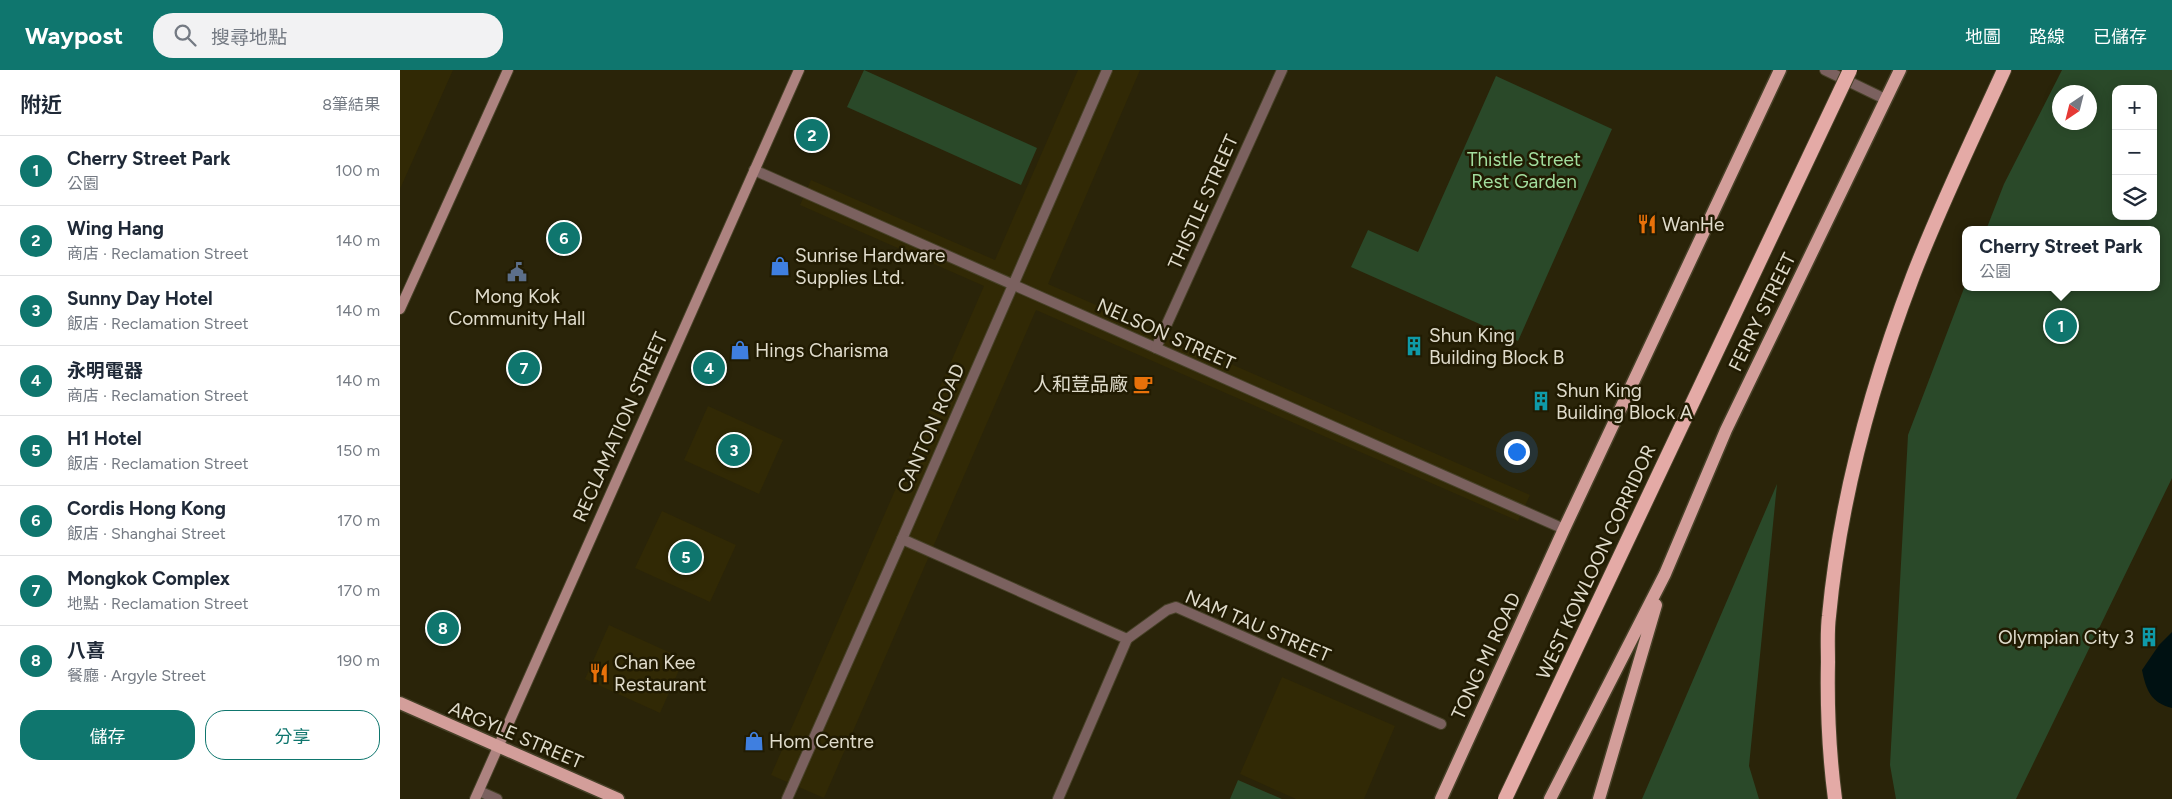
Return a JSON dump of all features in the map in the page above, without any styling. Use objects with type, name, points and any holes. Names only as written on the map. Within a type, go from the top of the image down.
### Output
[{"type":"highway","name":"WEST KOWLOON CORRIDOR","points":[[1505,799],[1850,70]]},
{"type":"highway","points":[[1835,799],[1827,711],[1829,617],[1847,495],[1860,434],[1876,380],[1913,276],[2004,70]]},
{"type":"main road","points":[[400,309],[508,70]]},
{"type":"main road","name":"RECLAMATION STREET","points":[[477,795],[799,70]]},
{"type":"main road","points":[[1564,529],[1780,70]]},
{"type":"main road","name":"FERRY STREET","points":[[1665,574],[1726,430],[1900,70]]},
{"type":"main road","name":"TONG MI ROAD","points":[[1441,799],[1564,529]]},
{"type":"main road","points":[[1550,799],[1665,574]]},
{"type":"main road","points":[[1599,799],[1665,574]]},
{"type":"main road","name":"ARGYLE STREET","points":[[400,704],[618,799]]},
{"type":"street","name":"CANTON ROAD","points":[[787,799],[1107,70]]},
{"type":"street","name":"THISTLE STREET","points":[[1156,348],[1282,70]]},
{"type":"street","points":[[1824,70],[1885,99]]},
{"type":"street","name":"NELSON STREET","points":[[754,170],[1564,529]]},
{"type":"street","points":[[902,539],[1127,639],[1058,799]]},
{"type":"street","name":"NAM TAU STREET","points":[[1127,639],[1167,610],[1176,607],[1441,724]]},
{"type":"street","points":[[477,795],[497,799]]},
{"type":"shaded area","points":[[400,70],[453,70],[400,189]]},
{"type":"shaded area","points":[[1078,70],[1140,70],[1048,284],[1530,495],[1518,521],[1036,310],[824,798],[771,775],[984,286],[800,205],[811,180],[995,260]]},
{"type":"shaded area","points":[[708,406],[783,440],[759,494],[684,460]]},
{"type":"shaded area","points":[[662,511],[736,545],[710,602],[635,568]]},
{"type":"shaded area","points":[[609,625],[684,659],[660,713],[585,679]]},
{"type":"shaded area","points":[[2172,632],[2172,708],[2154,699],[2145,684],[2142,670],[2159,645]]},
{"type":"shaded area","points":[[1282,677],[1395,726],[1364,799],[1296,799],[1240,774]]},
{"type":"green space","points":[[864,70],[1037,148],[1021,185],[847,107]]},
{"type":"green space","points":[[2062,70],[2172,70],[2172,478],[2016,799],[1896,799],[1890,765],[1908,435],[1963,291],[2160,291],[2160,226],[1988,226],[2004,184],[2052,90],[2052,130],[2097,130],[2097,85],[2054,85]]},
{"type":"green space","name":"Thistle Street Rest Garden","points":[[1496,76],[1612,129],[1518,341],[1351,267],[1368,230],[1418,252]]},
{"type":"green space","points":[[1777,484],[1749,766],[1759,799],[1642,799]]},
{"type":"green space","points":[[1238,780],[1282,799],[1230,799]]},
{"type":"place","name":"Wing Hang","points":[[812,135]]},
{"type":"place","name":"WanHe","points":[[1647,224]]},
{"type":"place","name":"Cordis Hong Kong","points":[[564,238]]},
{"type":"place","name":"Sunrise Hardware Supplies Ltd.","points":[[780,266]]},
{"type":"place","name":"Mong Kok Community Hall","points":[[517,272]]},
{"type":"place","name":"Cherry Street Park","points":[[2061,326]]},
{"type":"place","name":"Shun King Building Block B","points":[[1414,346]]},
{"type":"place","name":"Hings Charisma","points":[[740,350]]},
{"type":"place","name":"Mongkok Complex","points":[[524,368]]},
{"type":"place","name":"永明電器","points":[[709,368]]},
{"type":"place","name":"人和荳品廠","points":[[1143,384]]},
{"type":"place","name":"Shun King Building Block A","points":[[1541,401]]},
{"type":"place","name":"Sunny Day Hotel","points":[[734,450]]},
{"type":"place","name":"H1 Hotel","points":[[686,557]]},
{"type":"place","name":"八喜","points":[[443,628]]},
{"type":"place","name":"Olympian City 3","points":[[2149,637]]},
{"type":"place","name":"Chan Kee Restaurant","points":[[599,673]]},
{"type":"place","name":"Hom Centre","points":[[754,741]]}]
